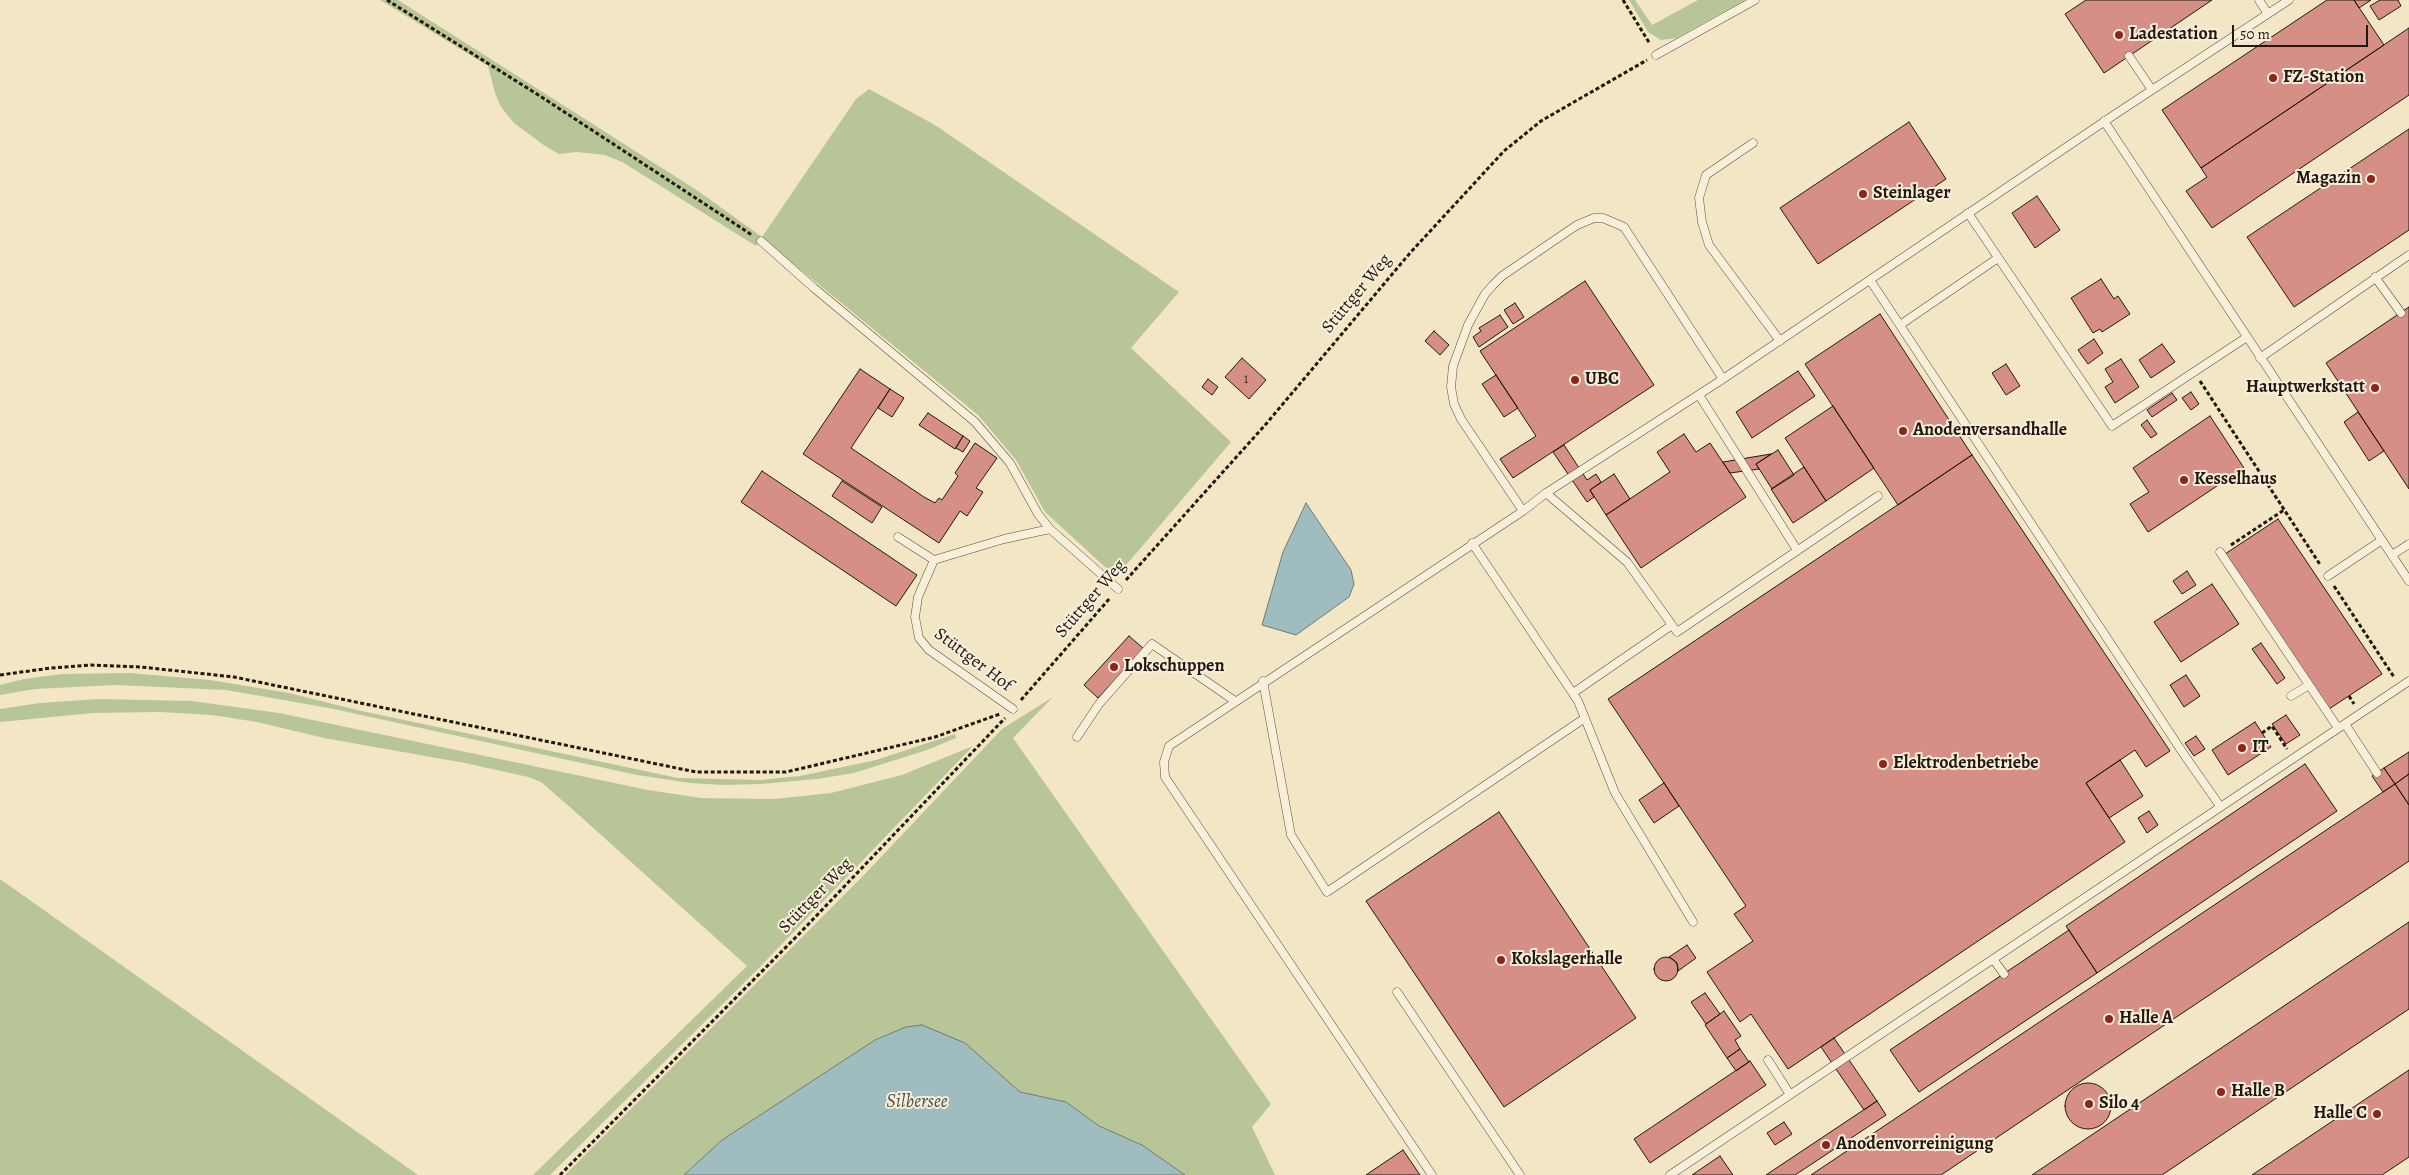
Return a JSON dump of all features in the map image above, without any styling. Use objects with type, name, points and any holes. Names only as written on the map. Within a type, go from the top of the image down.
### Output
[{"type":"lane","points":[[1654,56],[1755,0]]},
{"type":"lane","points":[[2259,0],[2268,14]]},
{"type":"lane","points":[[1432,1175],[1165,777],[1164,762],[1169,746],[1263,681],[1523,511],[1546,493],[1699,395],[1968,213],[2289,0]]},
{"type":"lane","points":[[2129,56],[2152,90]]},
{"type":"lane","points":[[2104,122],[2409,581]]},
{"type":"lane","points":[[1753,142],[1706,175],[1699,198],[1700,206],[1709,246],[1780,341]]},
{"type":"lane","points":[[1968,213],[2112,426],[2247,337]]},
{"type":"lane","points":[[1523,511],[1458,412],[1452,396],[1453,366],[1468,325],[1485,294],[1502,276],[1577,225],[1594,218],[1604,218],[1624,227],[1723,379]]},
{"type":"lane","points":[[761,241],[974,422],[1010,463],[1038,514],[1050,529],[1118,589]]},
{"type":"lane","points":[[2260,358],[2409,255]]},
{"type":"lane","points":[[1900,325],[1998,258]]},
{"type":"lane","points":[[2375,277],[2401,313]]},
{"type":"lane","points":[[1870,280],[2174,740],[2220,806]]},
{"type":"lane","points":[[1699,395],[1797,550]]},
{"type":"lane","points":[[1546,493],[1627,562],[1677,632],[1878,496]]},
{"type":"lane","points":[[898,537],[934,560],[1004,539],[1050,529]]},
{"type":"lane","points":[[2328,576],[2382,540]]},
{"type":"lane","points":[[1472,543],[1574,693],[1615,793],[1693,922]]},
{"type":"lane","points":[[2392,555],[2409,544]]},
{"type":"lane","points":[[2220,552],[2309,685],[2377,773]]},
{"type":"lane","name":"Stüttger Hof","points":[[934,560],[918,597],[915,618],[919,638],[929,650],[1013,709]]},
{"type":"lane","points":[[1574,693],[1672,625]]},
{"type":"lane","points":[[1077,737],[1099,704],[1152,644],[1235,701]]},
{"type":"lane","points":[[1263,681],[1291,835],[1327,892],[1585,718]]},
{"type":"lane","points":[[1670,1175],[2409,681]]},
{"type":"lane","points":[[2291,696],[2309,685]]},
{"type":"lane","points":[[1994,958],[2004,974]]},
{"type":"lane","points":[[1397,992],[1520,1175]]},
{"type":"lane","points":[[1768,1060],[1789,1094]]},
{"type":"path","points":[[387,0],[540,96],[761,241]]},
{"type":"path","points":[[1622,0],[1654,56]]},
{"type":"path","name":"Stüttger Weg","points":[[560,1175],[798,935],[1013,709],[1266,424],[1410,254],[1504,151],[1541,121],[1654,56]]},
{"type":"path","points":[[2194,372],[2400,686]]},
{"type":"path","points":[[2220,552],[2284,510]]},
{"type":"path","points":[[2252,536],[2253,530]]},
{"type":"path","points":[[0,675],[91,665],[141,667],[234,677],[696,772],[786,772],[935,737],[1013,709]]},
{"type":"path","points":[[2262,733],[2272,726],[2292,758]]},
{"type":"green space","points":[[380,0],[398,0],[698,191],[762,237],[856,99],[869,89],[935,125],[1179,292],[1131,348],[1231,442],[1116,577],[1045,512],[1016,460],[978,415],[762,238],[756,246],[624,163],[605,155],[577,152],[559,154],[545,146],[514,123],[501,107],[488,66]]},
{"type":"green space","points":[[1629,0],[1635,0],[1652,25],[1698,0],[1745,0],[1676,38],[1661,40],[1648,32]]},
{"type":"green space","points":[[130,673],[210,680],[289,693],[357,710],[678,778],[760,780],[800,776],[876,760],[955,734],[956,738],[927,750],[854,773],[817,779],[722,785],[690,783],[637,775],[329,708],[226,690],[116,685],[35,689],[0,695],[0,685],[24,679],[62,674]]},
{"type":"green space","points":[[1053,697],[1013,738],[1271,1104],[1252,1127],[1275,1175],[1185,1175],[1142,1145],[1099,1126],[1066,1102],[1020,1092],[1001,1077],[906,1027],[875,1040],[722,1140],[684,1175],[565,1175],[862,877],[1002,729]]},
{"type":"green space","points":[[97,699],[192,701],[279,713],[648,790],[701,798],[774,799],[831,793],[902,775],[973,746],[754,973],[550,1175],[533,1175],[747,966],[541,782],[528,777],[465,763],[324,738],[257,722],[212,715],[160,712],[93,713],[0,722],[0,709],[40,703]]},
{"type":"green space","points":[[0,879],[418,1175],[0,1175]]},
{"type":"water","points":[[1306,503],[1351,570],[1354,584],[1349,597],[1296,635],[1262,625],[1283,552]]},
{"type":"water","name":"Silbersee","points":[[922,1025],[965,1043],[1020,1092],[1066,1102],[1099,1126],[1142,1145],[1185,1175],[684,1175],[722,1140],[875,1040],[906,1027]]},
{"type":"building","name":"Ladestation","points":[[2086,0],[2212,0],[2104,73],[2065,14]]},
{"type":"building","name":"FZ-Station","points":[[2327,0],[2354,0],[2384,45],[2201,168],[2162,110]]},
{"type":"building","points":[[2354,0],[2371,0],[2359,8]]},
{"type":"building","points":[[2380,0],[2398,0],[2401,6],[2379,20],[2370,6]]},
{"type":"building","points":[[2409,28],[2409,95],[2212,228],[2186,191],[2207,177],[2201,168]]},
{"type":"building","name":"Steinlager","points":[[1909,122],[1946,179],[1818,264],[1780,208]]},
{"type":"building","name":"Magazin","points":[[2409,129],[2409,230],[2294,307],[2247,237]]},
{"type":"building","points":[[2037,196],[2060,230],[2035,248],[2012,213]]},
{"type":"building","points":[[2101,279],[2114,299],[2118,296],[2130,314],[2102,332],[2100,329],[2093,333],[2071,298]]},
{"type":"building","name":"UBC","points":[[1585,281],[1654,385],[1513,478],[1500,459],[1536,436],[1480,351]]},
{"type":"building","points":[[1515,303],[1524,317],[1513,324],[1504,310]]},
{"type":"building","name":"Hauptwerkstatt","points":[[2409,307],[2409,489],[2326,363]]},
{"type":"building","name":"Anodenversandhalle","points":[[1880,314],[1972,455],[1898,505],[1805,364]]},
{"type":"building","points":[[1500,315],[1508,327],[1479,347],[1473,337],[1481,331],[1479,328]]},
{"type":"building","points":[[1434,331],[1449,345],[1440,355],[1425,341]]},
{"type":"building","points":[[2094,339],[2103,353],[2088,364],[2078,350]]},
{"type":"building","points":[[2162,344],[2175,362],[2151,378],[2139,360]]},
{"type":"building","points":[[1242,358],[1266,380],[1249,399],[1225,377]]},
{"type":"building","points":[[2121,359],[2139,387],[2115,403],[2105,387],[2113,382],[2105,369]]},
{"type":"building","points":[[2006,364],[2020,386],[2006,395],[1992,373]]},
{"type":"building","points":[[860,369],[890,389],[851,448],[924,497],[935,503],[939,498],[942,500],[958,476],[955,473],[975,443],[997,458],[976,488],[983,492],[967,516],[960,511],[939,543],[803,454]]},
{"type":"building","points":[[1798,371],[1815,396],[1752,438],[1736,412]]},
{"type":"building","points":[[1496,375],[1518,408],[1504,417],[1482,384]]},
{"type":"building","points":[[1208,379],[1218,387],[1212,395],[1202,387]]},
{"type":"building","points":[[890,389],[904,398],[892,417],[878,408]]},
{"type":"building","points":[[2191,392],[2199,404],[2191,410],[2182,398]]},
{"type":"building","points":[[2172,393],[2177,400],[2152,417],[2147,410]]},
{"type":"building","points":[[1833,406],[1874,468],[1826,501],[1785,438]]},
{"type":"building","points":[[2358,412],[2384,451],[2369,461],[2344,422]]},
{"type":"building","points":[[928,413],[963,436],[955,449],[919,425]]},
{"type":"building","name":"Kesselhaus","points":[[2210,416],[2244,468],[2148,532],[2130,504],[2149,492],[2133,468]]},
{"type":"building","points":[[2147,420],[2157,434],[2151,438],[2141,425]]},
{"type":"building","points":[[1684,434],[1696,452],[1710,443],[1746,497],[1641,568],[1606,515],[1670,472],[1657,452]]},
{"type":"building","points":[[963,436],[970,441],[963,452],[956,448]]},
{"type":"building","points":[[1564,445],[1587,480],[1596,474],[1601,482],[1590,490],[1594,497],[1587,502],[1553,452]]},
{"type":"building","points":[[1778,450],[1794,475],[1772,489],[1756,464]]},
{"type":"building","points":[[1771,454],[1756,464],[1759,469],[1730,473],[1723,462]]},
{"type":"building","name":"Elektrodenbetriebe","points":[[1972,455],[2170,751],[2146,767],[2135,750],[2086,783],[2125,842],[1788,1069],[1751,1014],[1740,1022],[1707,972],[1753,941],[1734,914],[1746,906],[1608,699]]},
{"type":"building","points":[[1804,467],[1826,501],[1793,523],[1771,489]]},
{"type":"building","points":[[762,471],[917,575],[896,606],[741,502]]},
{"type":"building","points":[[1614,474],[1630,499],[1606,515],[1590,490]]},
{"type":"building","points":[[842,481],[882,507],[872,523],[832,496]]},
{"type":"building","points":[[2278,519],[2382,674],[2329,709],[2225,554]]},
{"type":"building","points":[[2187,571],[2196,585],[2182,594],[2173,581]]},
{"type":"building","points":[[2212,584],[2239,624],[2181,662],[2154,622]]},
{"type":"building","name":"Lokschuppen","points":[[1129,636],[1144,649],[1098,698],[1084,685]]},
{"type":"building","points":[[2261,643],[2285,678],[2277,684],[2252,649]]},
{"type":"building","points":[[2186,675],[2200,696],[2184,707],[2170,685]]},
{"type":"building","points":[[2286,715],[2300,735],[2286,744],[2272,724]]},
{"type":"building","name":"IT","points":[[2255,722],[2271,747],[2228,775],[2212,750]]},
{"type":"building","points":[[2196,736],[2205,749],[2194,756],[2185,743]]},
{"type":"building","points":[[2409,752],[2409,774],[2395,784],[2384,768]]},
{"type":"building","points":[[2120,760],[2143,796],[2109,818],[2086,783]]},
{"type":"building","points":[[2305,764],[2337,811],[2097,973],[2066,926]]},
{"type":"building","points":[[2384,768],[2395,784],[2383,792],[2372,776]]},
{"type":"building","points":[[2409,774],[2409,805],[2395,784]]},
{"type":"building","points":[[1664,783],[1679,806],[1654,823],[1639,800]]},
{"type":"building","name":"Halle A","points":[[2395,784],[2409,805],[2409,861],[1941,1175],[1811,1175]]},
{"type":"building","points":[[2149,811],[2158,825],[2147,833],[2138,818]]},
{"type":"building","name":"Kokslagerhalle","points":[[1499,812],[1636,1018],[1504,1107],[1366,901]]},
{"type":"building","name":"Halle B","points":[[2409,922],[2409,1009],[2162,1175],[2032,1175]]},
{"type":"building","points":[[2069,930],[2097,973],[1919,1092],[1890,1050]]},
{"type":"building","points":[[1687,945],[1696,958],[1678,971],[1677,963],[1669,957]]},
{"type":"building","points":[[1666,957],[1675,960],[1678,969],[1675,978],[1666,981],[1657,978],[1654,969],[1657,960]]},
{"type":"building","points":[[1705,993],[1720,1014],[1706,1024],[1691,1002]]},
{"type":"building","points":[[1724,1011],[1741,1036],[1735,1040],[1740,1049],[1727,1058],[1705,1025]]},
{"type":"building","points":[[1834,1038],[1877,1101],[1864,1110],[1821,1047]]},
{"type":"building","points":[[1740,1049],[1749,1062],[1736,1071],[1727,1058]]},
{"type":"building","points":[[1750,1061],[1766,1085],[1650,1163],[1634,1139]]},
{"type":"building","name":"Halle C","points":[[2409,1070],[2409,1157],[2382,1175],[2252,1175]]},
{"type":"building","name":"Silo 4","points":[[2084,1083],[2092,1083],[2101,1087],[2107,1093],[2111,1106],[2107,1119],[2101,1125],[2092,1129],[2084,1129],[2075,1125],[2069,1119],[2065,1110],[2065,1102],[2069,1093],[2075,1087]]},
{"type":"building","name":"Anodenvorreinigung","points":[[1877,1101],[1886,1115],[1795,1175],[1766,1175]]},
{"type":"building","points":[[1784,1122],[1792,1134],[1775,1145],[1767,1133]]},
{"type":"building","points":[[1403,1150],[1420,1175],[1366,1175]]},
{"type":"building","points":[[1720,1156],[1733,1175],[1692,1175]]},
{"type":"place","name":"Ladestation","points":[[2119,35]]},
{"type":"place","name":"FZ-Station","points":[[2273,78]]},
{"type":"place","name":"Magazin","points":[[2371,179]]},
{"type":"place","name":"Steinlager","points":[[1863,194]]},
{"type":"place","name":"UBC","points":[[1575,380]]},
{"type":"place","name":"Hauptwerkstatt","points":[[2375,388]]},
{"type":"place","name":"Anodenversandhalle","points":[[1903,431]]},
{"type":"place","name":"Kesselhaus","points":[[2184,480]]},
{"type":"place","name":"Lokschuppen","points":[[1114,667]]},
{"type":"place","name":"IT","points":[[2242,748]]},
{"type":"place","name":"Elektrodenbetriebe","points":[[1883,764]]},
{"type":"place","name":"Kokslagerhalle","points":[[1501,960]]},
{"type":"place","name":"Halle A","points":[[2109,1019]]},
{"type":"place","name":"Halle B","points":[[2221,1092]]},
{"type":"place","name":"Silo 4","points":[[2089,1104]]},
{"type":"place","name":"Halle C","points":[[2377,1114]]},
{"type":"place","name":"Anodenvorreinigung","points":[[1826,1145]]}]
